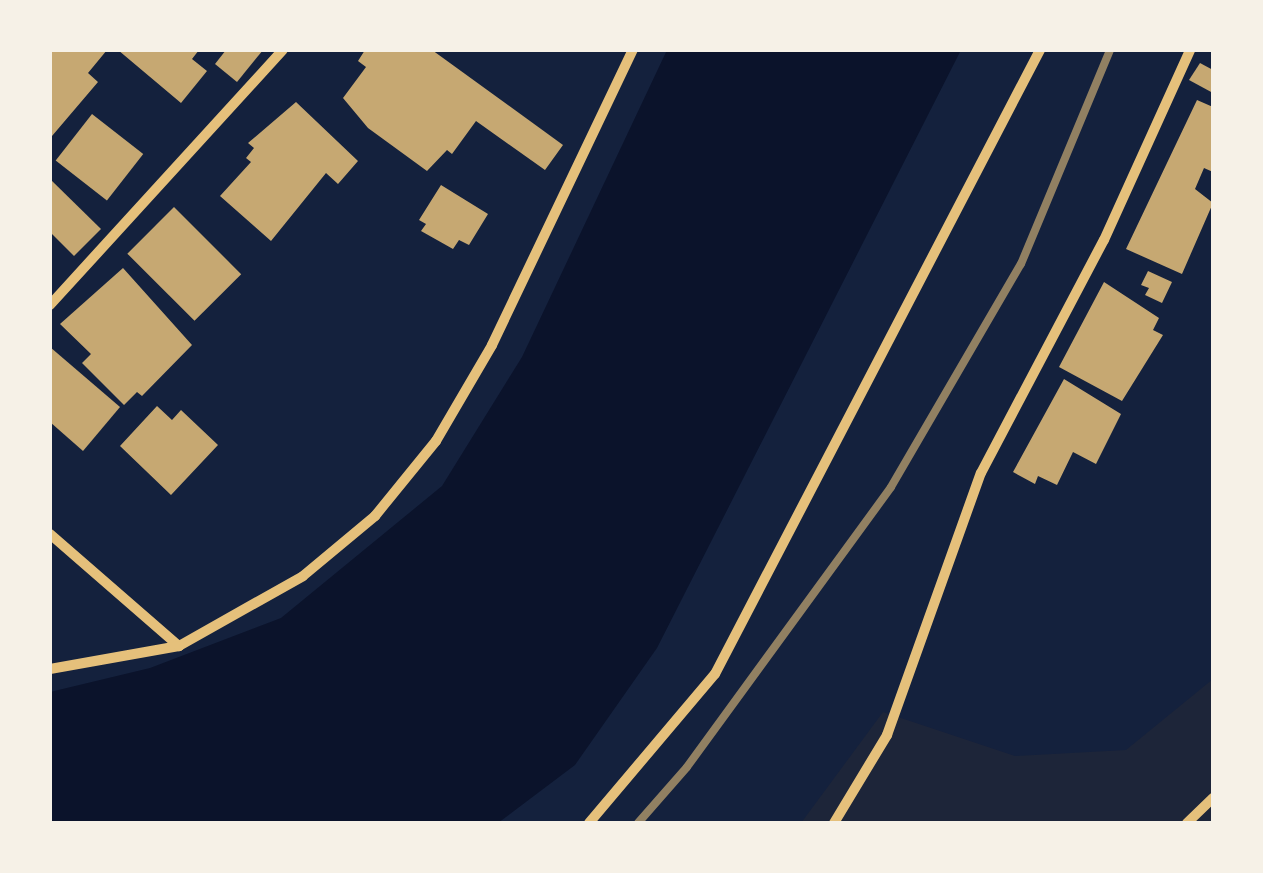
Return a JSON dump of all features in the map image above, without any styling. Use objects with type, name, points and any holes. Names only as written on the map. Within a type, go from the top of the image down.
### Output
[{"type":"street","points":[[50,305],[282,50]]},
{"type":"street","points":[[50,669],[179,646],[303,576],[375,516],[436,440],[492,345],[633,50]]},
{"type":"street","points":[[589,823],[715,674],[1040,50]]},
{"type":"street","points":[[834,823],[888,735],[981,473],[1104,240],[1190,50]]},
{"type":"street","points":[[50,534],[179,646]]},
{"type":"street","points":[[1187,823],[1213,798]]},
{"type":"shaded area","points":[[667,50],[961,50],[657,648],[575,765],[498,823],[50,823],[50,692],[150,668],[281,618],[442,486],[522,357]]},
{"type":"shaded area","points":[[1213,679],[1213,823],[801,823],[883,712],[1015,756],[1126,750]]},
{"type":"building","points":[[50,50],[107,50],[88,73],[98,82],[52,136]]},
{"type":"building","points":[[118,50],[199,50],[192,59],[207,71],[181,103]]},
{"type":"building","points":[[226,50],[263,50],[237,82],[215,64]]},
{"type":"building","points":[[365,50],[432,50],[563,145],[545,170],[476,121],[452,154],[447,150],[427,171],[368,128],[343,98],[366,67],[358,61]]},
{"type":"building","points":[[1200,63],[1213,70],[1213,93],[1189,80]]},
{"type":"building","points":[[1197,100],[1213,107],[1213,172],[1204,168],[1195,189],[1213,203],[1182,274],[1126,249]]},
{"type":"building","points":[[296,102],[358,161],[338,184],[326,173],[271,241],[220,196],[251,162],[246,158],[254,148],[248,143]]},
{"type":"building","points":[[92,114],[143,154],[107,201],[56,160]]},
{"type":"building","points":[[50,179],[101,229],[74,256],[50,232]]},
{"type":"building","points":[[441,185],[488,214],[469,245],[459,240],[453,249],[421,231],[426,224],[419,220]]},
{"type":"building","points":[[174,207],[241,274],[195,321],[127,254]]},
{"type":"building","points":[[123,268],[192,345],[142,396],[137,392],[124,405],[82,363],[91,354],[60,324]]},
{"type":"building","points":[[1148,271],[1172,282],[1162,303],[1145,295],[1149,288],[1141,285]]},
{"type":"building","points":[[1104,282],[1159,318],[1153,330],[1163,335],[1122,401],[1059,367]]},
{"type":"building","points":[[50,347],[120,407],[83,451],[50,422]]},
{"type":"building","points":[[1064,379],[1121,414],[1096,464],[1073,452],[1057,485],[1038,476],[1035,484],[1013,472]]},
{"type":"building","points":[[157,406],[172,420],[181,410],[218,445],[171,495],[120,446]]},
{"type":"railway","points":[[638,823],[687,767],[891,487],[1021,264],[1110,50]]}]
